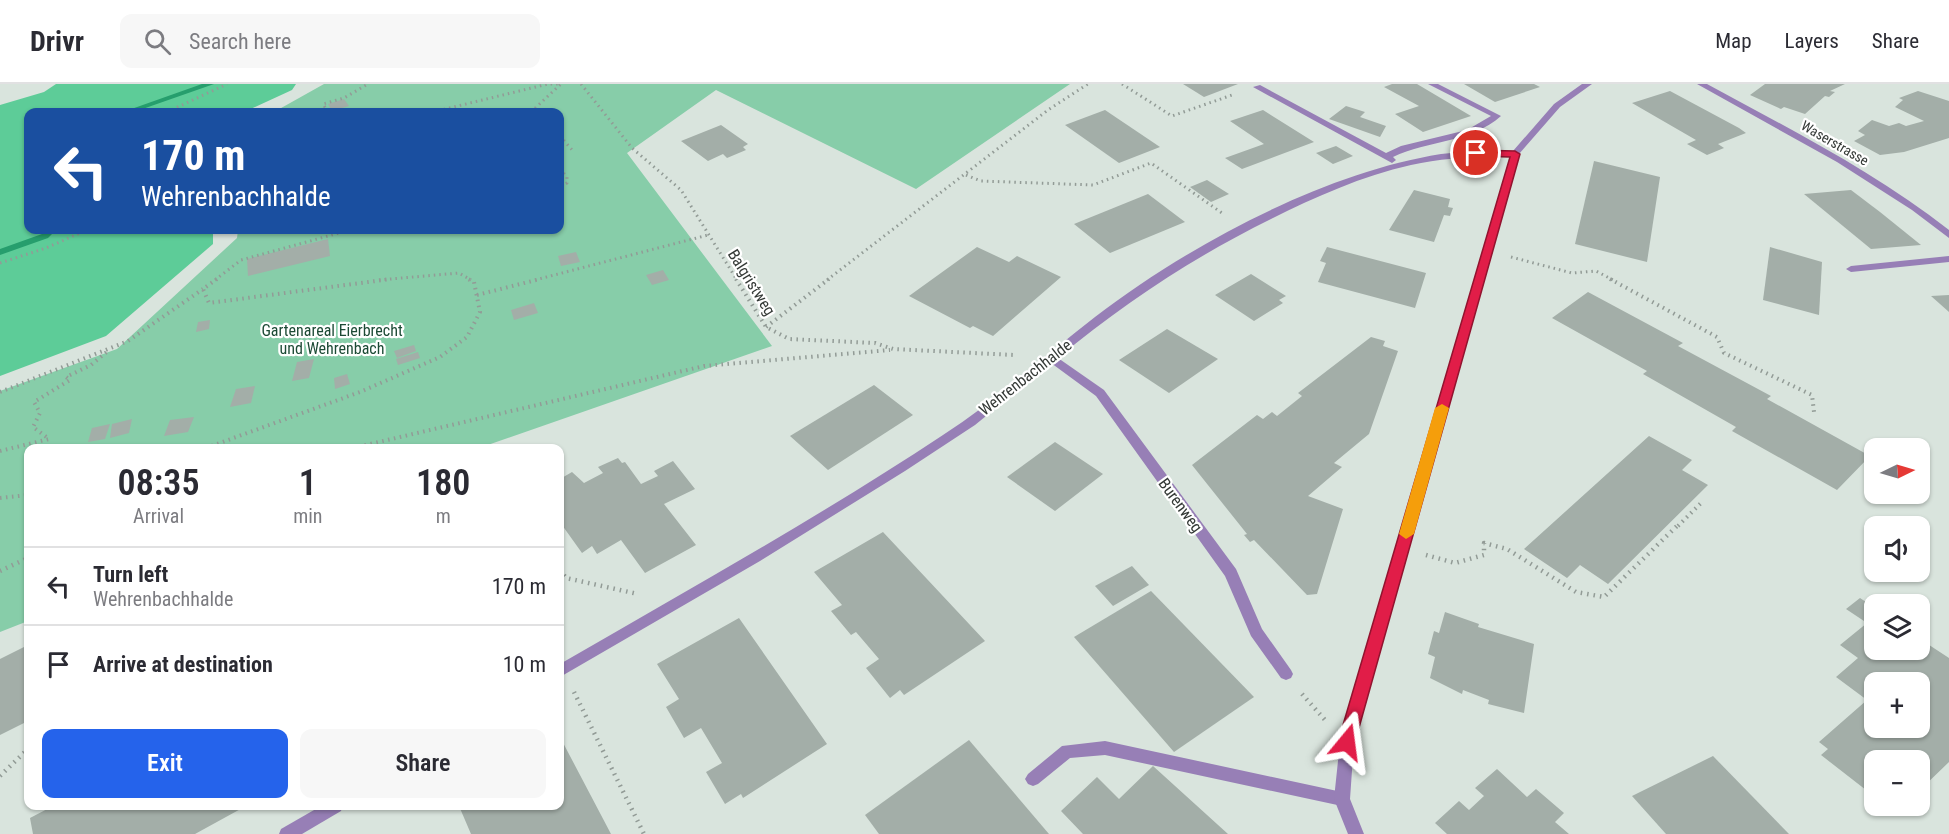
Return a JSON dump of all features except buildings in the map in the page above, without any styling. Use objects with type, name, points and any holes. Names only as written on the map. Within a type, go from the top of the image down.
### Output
[{"type":"street","points":[[1386,157],[1404,148],[1470,132],[1497,116],[1432,84]]},
{"type":"street","points":[[1356,834],[1342,799],[1347,742],[1515,154],[1534,130],[1572,92],[1588,84]]},
{"type":"street","name":"Waserstrasse","points":[[1701,84],[1840,160],[1915,208],[1949,235]]},
{"type":"street","points":[[1257,87],[1401,165]]},
{"type":"street","name":"Wehrenbachhalde","points":[[564,668],[890,476],[957,431],[1050,357],[1172,267],[1244,228],[1345,181],[1401,165],[1463,153],[1515,154]]},
{"type":"street","points":[[1851,268],[1949,259]]},
{"type":"street","name":"Burenweg","points":[[1050,357],[1100,393],[1231,573],[1256,632],[1286,674]]},
{"type":"street","points":[[1033,779],[1067,751],[1105,748],[1342,799]]},
{"type":"street","points":[[288,834],[328,810]]},
{"type":"path","points":[[176,108],[227,84]]},
{"type":"path","points":[[326,108],[323,104],[344,98],[368,84]]},
{"type":"path","points":[[449,108],[548,84],[562,84]]},
{"type":"path","points":[[535,108],[562,84]]},
{"type":"path","name":"Balgristweg","points":[[581,84],[632,148],[681,190],[766,327],[789,339],[875,343],[893,349],[1050,357]]},
{"type":"path","points":[[766,327],[1048,110],[1088,84]]},
{"type":"path","points":[[1122,84],[1172,116],[1257,87]]},
{"type":"path","points":[[564,141],[573,152]]},
{"type":"path","points":[[965,174],[981,181],[1093,184],[1151,163],[1244,228]]},
{"type":"path","points":[[0,263],[46,248],[78,234]]},
{"type":"path","points":[[0,392],[128,341],[242,260],[336,234]]},
{"type":"path","points":[[477,295],[708,235]]},
{"type":"path","points":[[1487,251],[1572,273],[1596,271],[1717,336],[1724,353],[1812,394],[1814,412]]},
{"type":"path","points":[[203,289],[209,303],[417,276],[459,273],[474,282],[480,312],[466,337],[440,357],[360,392],[217,444]]},
{"type":"path","points":[[29,444],[49,439],[33,427],[40,413],[34,402],[70,380],[66,377],[91,365],[115,346]]},
{"type":"path","points":[[370,444],[704,366],[893,349]]},
{"type":"path","points":[[0,451],[24,445]]},
{"type":"path","points":[[0,498],[24,495]]},
{"type":"path","points":[[1402,549],[1455,563],[1484,555],[1484,543],[1507,549],[1576,592],[1604,597],[1701,503]]},
{"type":"path","points":[[0,571],[24,560]]},
{"type":"path","points":[[564,575],[566,578],[620,588],[672,605]]},
{"type":"path","points":[[564,676],[644,834]]},
{"type":"path","points":[[0,777],[24,752]]},
{"type":"green space","points":[[56,84],[296,84],[292,90],[253,108],[24,108],[24,234],[213,234],[213,244],[106,336],[0,376],[0,105],[44,92]]},
{"type":"green space","name":"Gartenareal Eierbrecht und Wehrenbach","points":[[324,84],[1070,84],[916,189],[716,90],[627,153],[772,346],[490,444],[24,444],[24,623],[0,632],[0,391],[117,349],[237,238],[238,234],[564,234],[564,108],[281,108]]},
{"type":"waterway","points":[[139,108],[210,84]]},
{"type":"waterway","points":[[0,252],[47,234]]},
{"type":"slow traffic","points":[[1406,534],[1442,408]]},
{"type":"route","points":[[1347,742],[1515,154],[1476,153]]}]
